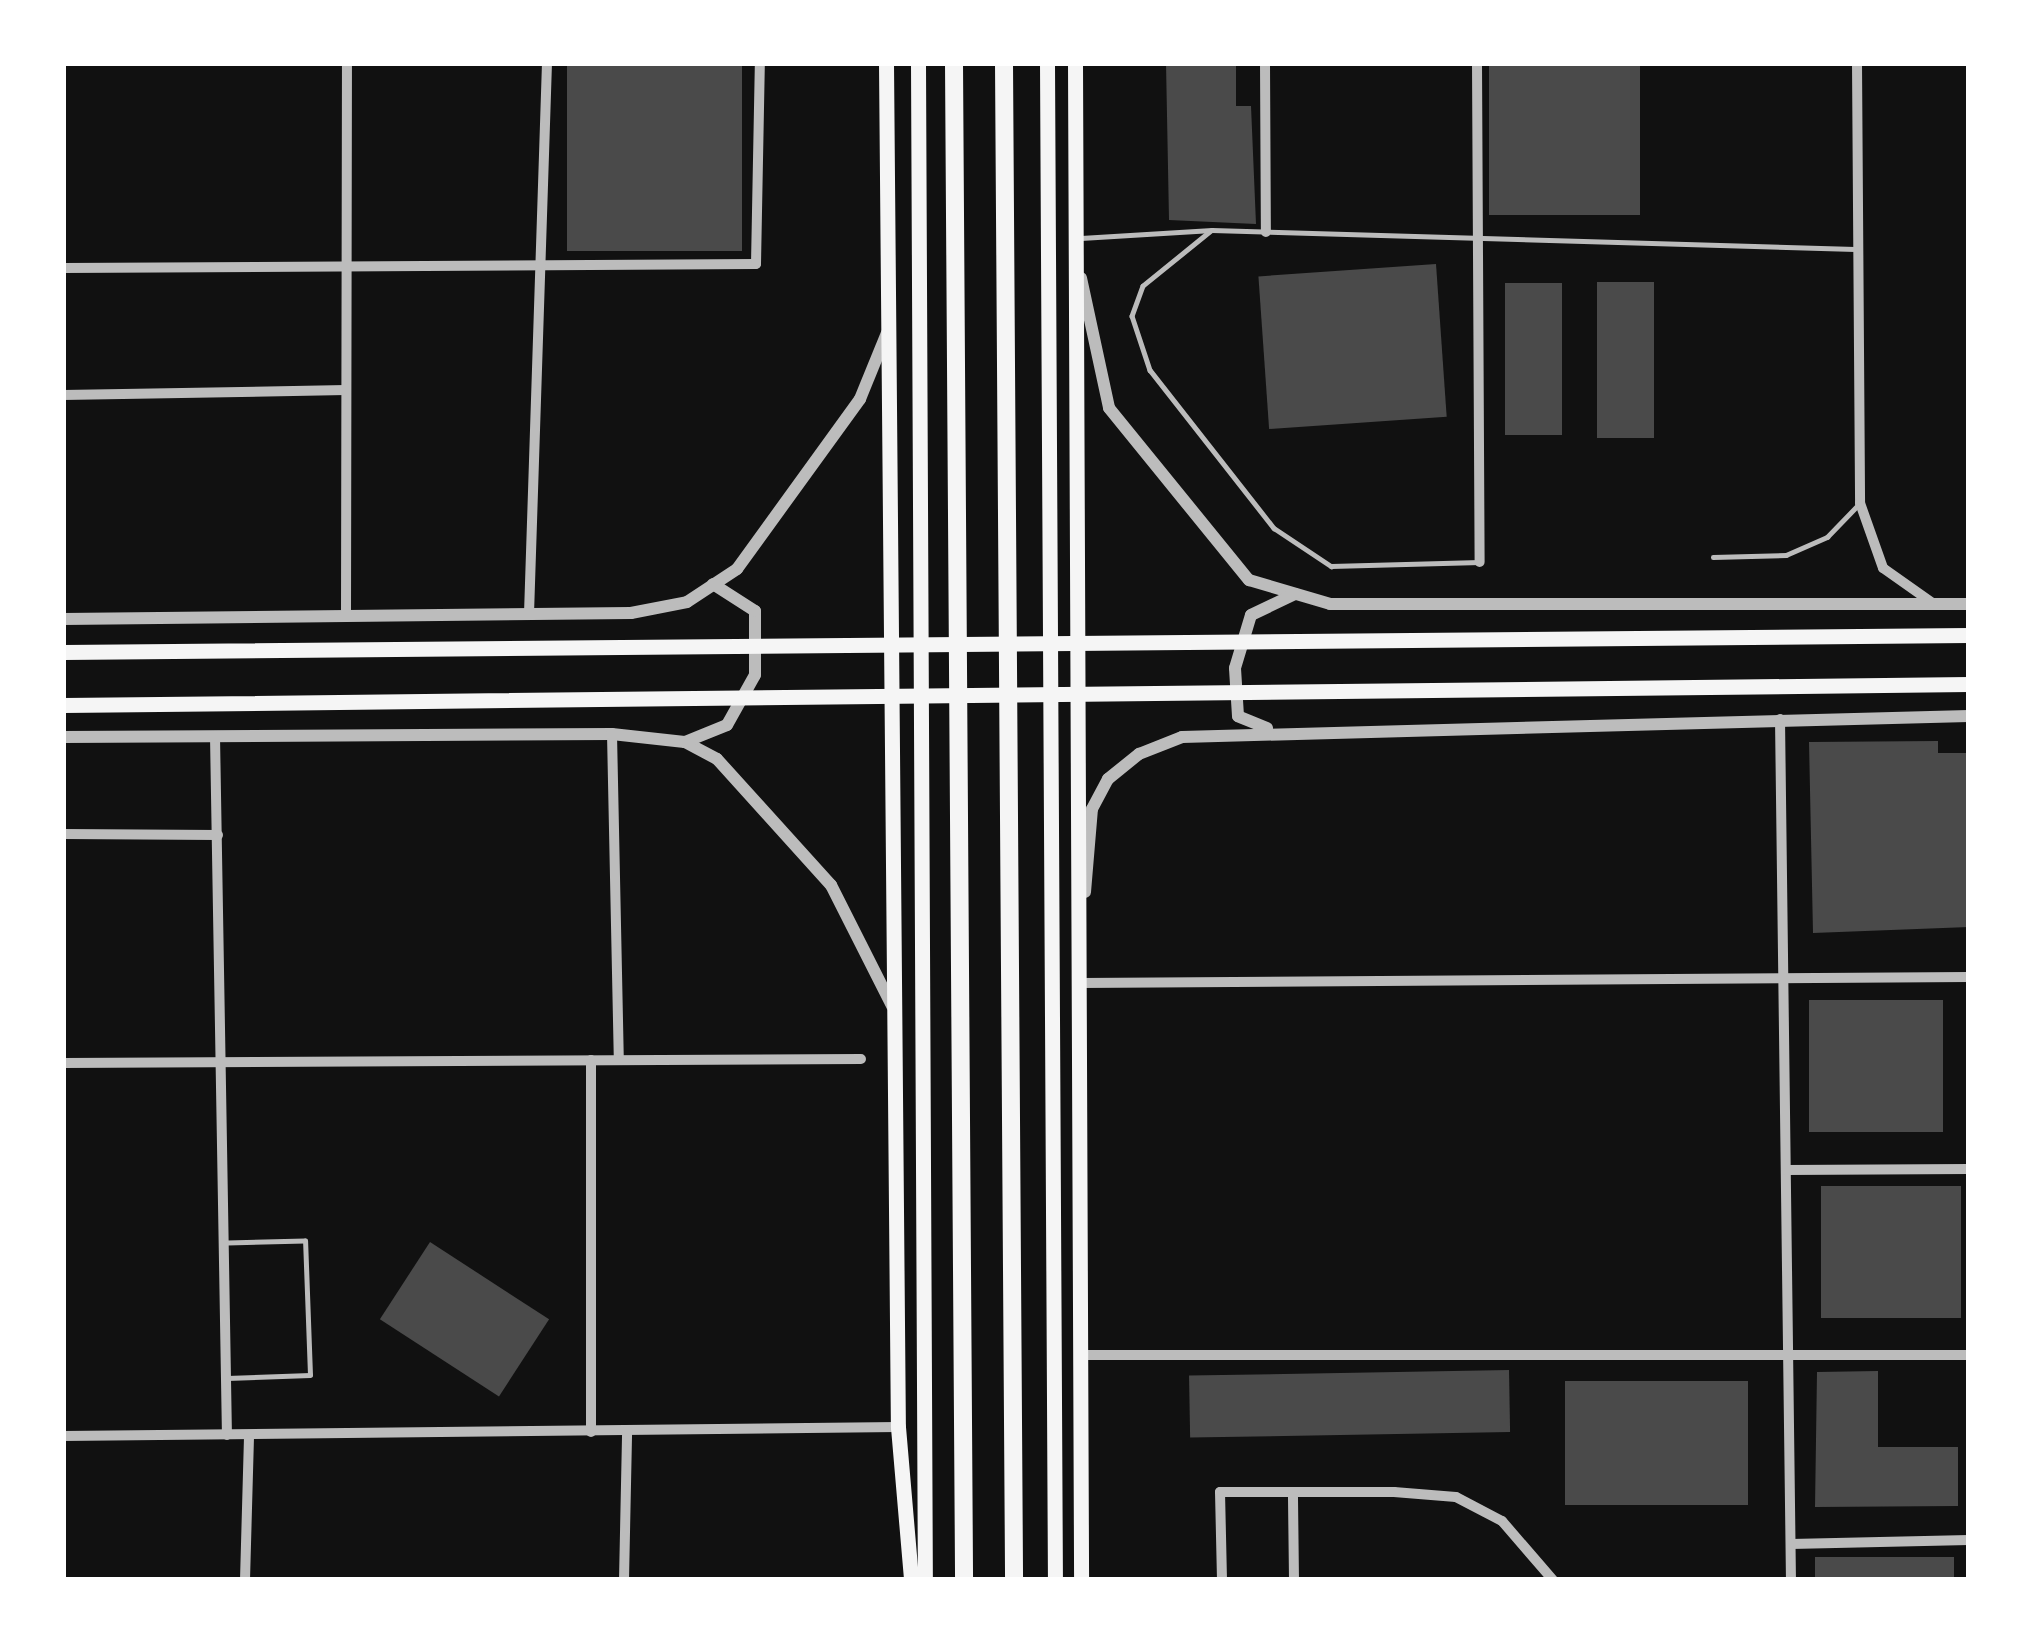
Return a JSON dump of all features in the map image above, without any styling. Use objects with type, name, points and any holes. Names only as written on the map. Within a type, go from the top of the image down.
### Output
[{"type":"highway","points":[[954,63],[964,1580]]},
{"type":"highway","points":[[1004,63],[1014,1580]]},
{"type":"main road","points":[[886,63],[898,1427],[911,1580]]},
{"type":"main road","points":[[918,63],[926,697],[926,1580]]},
{"type":"main road","points":[[1047,63],[1056,693],[1055,1580]]},
{"type":"main road","points":[[1075,63],[1081,1580]]},
{"type":"main road","points":[[63,652],[924,640],[1969,634]]},
{"type":"main road","points":[[63,705],[1969,685]]},
{"type":"street","points":[[346,615],[347,63]]},
{"type":"street","points":[[529,614],[548,63]]},
{"type":"street","points":[[63,268],[756,264],[760,63]]},
{"type":"street","points":[[1265,63],[1265,232]]},
{"type":"street","points":[[1477,63],[1480,562]]},
{"type":"street","points":[[1856,63],[1859,502],[1883,568],[1934,604]]},
{"type":"street","points":[[1076,238],[1109,408],[1249,580],[1330,604],[1969,604]]},
{"type":"street","points":[[63,619],[632,613],[687,602],[737,568],[860,399],[888,332]]},
{"type":"street","points":[[63,395],[346,391]]},
{"type":"street","points":[[685,742],[727,725],[755,675],[755,611],[713,584]]},
{"type":"street","points":[[1275,731],[1238,716],[1235,668],[1251,615],[1296,594]]},
{"type":"street","points":[[1969,716],[1182,737],[1138,754],[1108,779],[1092,809],[1080,982],[1969,977]]},
{"type":"street","points":[[1780,719],[1791,1580]]},
{"type":"street","points":[[63,737],[612,734],[685,742],[717,759],[831,885],[880,970],[897,1021]]},
{"type":"street","points":[[612,734],[619,1060]]},
{"type":"street","points":[[215,736],[226,1063],[227,1435]]},
{"type":"street","points":[[63,834],[218,835]]},
{"type":"street","points":[[63,1064],[861,1059]]},
{"type":"street","points":[[591,1060],[591,1432]]},
{"type":"street","points":[[1786,1170],[1969,1169]]},
{"type":"street","points":[[1083,1355],[1969,1355]]},
{"type":"street","points":[[63,1436],[898,1427]]},
{"type":"street","points":[[624,1580],[627,1431]]},
{"type":"street","points":[[245,1580],[249,1435]]},
{"type":"street","points":[[1222,1580],[1220,1492],[1456,1497],[1502,1521],[1553,1580]]},
{"type":"street","points":[[1293,1492],[1294,1580]]},
{"type":"street","points":[[1791,1544],[1969,1540]]},
{"type":"lane","points":[[1076,238],[1212,230],[1858,249]]},
{"type":"lane","points":[[1212,230],[1143,286],[1132,316],[1150,370],[1274,528],[1331,566],[1480,562]]},
{"type":"lane","points":[[1713,557],[1786,555],[1827,537],[1859,502]]},
{"type":"lane","points":[[226,1244],[305,1241],[310,1375],[226,1378]]},
{"type":"building","points":[[567,63],[742,63],[742,251],[567,251]]},
{"type":"building","points":[[1166,63],[1236,63],[1236,106],[1251,106],[1256,224],[1169,220]]},
{"type":"building","points":[[1489,63],[1640,63],[1640,215],[1489,215]]},
{"type":"building","points":[[1436,264],[1447,417],[1269,429],[1258,276]]},
{"type":"building","points":[[1597,282],[1654,282],[1654,438],[1597,438]]},
{"type":"building","points":[[1505,283],[1562,283],[1562,435],[1505,435]]},
{"type":"building","points":[[1938,741],[1938,753],[1969,753],[1969,927],[1813,933],[1809,742]]},
{"type":"building","points":[[1809,1000],[1943,1000],[1943,1132],[1809,1132]]},
{"type":"building","points":[[1821,1186],[1961,1186],[1961,1318],[1821,1318]]},
{"type":"building","points":[[430,1242],[549,1319],[499,1396],[380,1319]]},
{"type":"building","points":[[1509,1370],[1510,1432],[1190,1438],[1189,1376]]},
{"type":"building","points":[[1878,1371],[1878,1447],[1958,1447],[1958,1506],[1815,1507],[1817,1372]]},
{"type":"building","points":[[1565,1381],[1748,1381],[1748,1505],[1565,1505]]},
{"type":"building","points":[[1815,1557],[1954,1557],[1954,1580],[1815,1580]]}]
